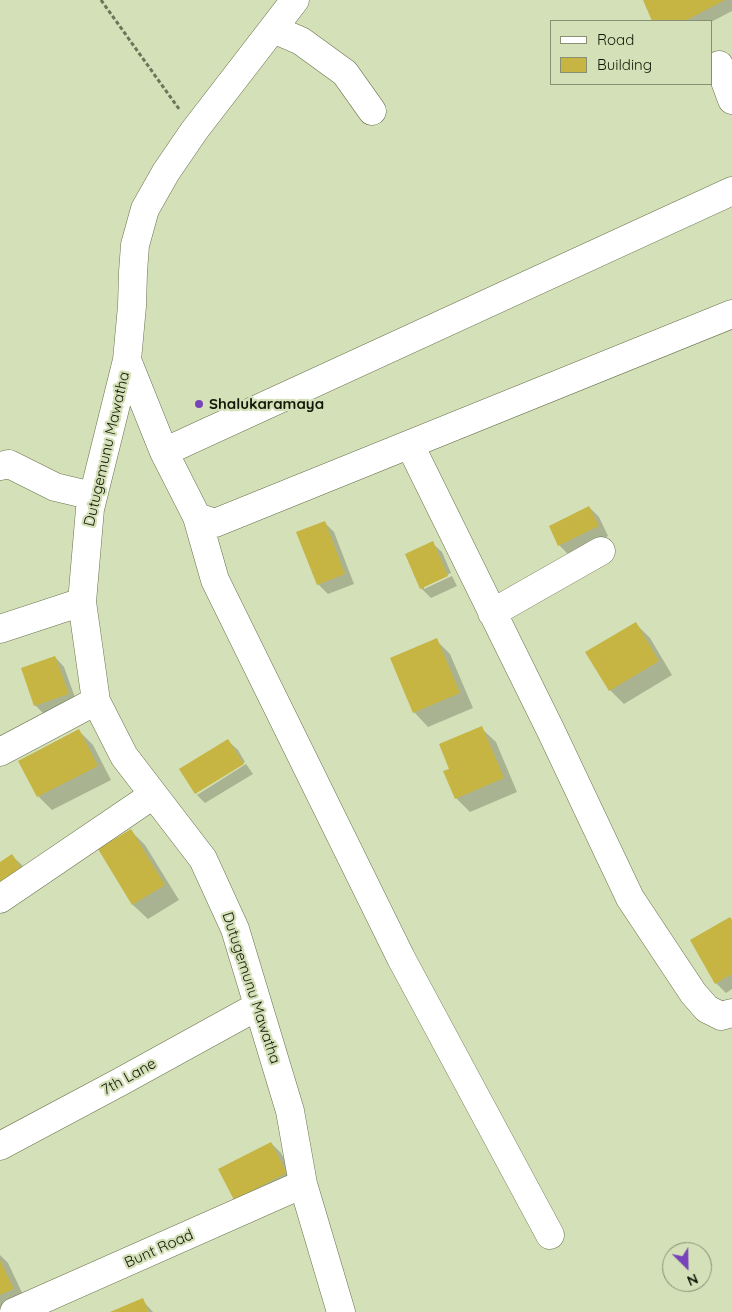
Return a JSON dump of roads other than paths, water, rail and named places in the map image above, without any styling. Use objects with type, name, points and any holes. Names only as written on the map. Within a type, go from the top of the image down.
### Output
[{"type":"street","name":"Dutugemunu Mawatha","points":[[295,0],[194,131],[166,172],[146,209],[134,254],[127,360],[90,509],[82,602],[96,701],[124,756],[202,859],[235,929],[290,1111],[303,1184],[341,1312]]},
{"type":"street","points":[[273,29],[301,41],[345,73],[372,112]]},
{"type":"street","points":[[719,65],[732,100]]},
{"type":"street","points":[[164,452],[732,191]]},
{"type":"street","points":[[197,517],[215,523],[732,314]]},
{"type":"street","points":[[127,360],[164,452],[197,517],[215,580],[396,949],[550,1235]]},
{"type":"street","points":[[410,445],[551,731],[630,898],[693,993],[707,1010],[721,1016],[732,1013]]},
{"type":"street","points":[[0,466],[9,464],[55,487],[93,496]]},
{"type":"street","points":[[492,613],[601,551]]},
{"type":"street","points":[[0,628],[82,602]]},
{"type":"street","points":[[0,752],[96,701]]},
{"type":"street","points":[[0,899],[153,795]]},
{"type":"street","name":"7th Lane","points":[[0,1146],[258,1006]]},
{"type":"street","name":"Bunt Road","points":[[14,1312],[303,1184]]},
{"type":"place","name":"Shalukaramaya","points":[[199,404]]}]
